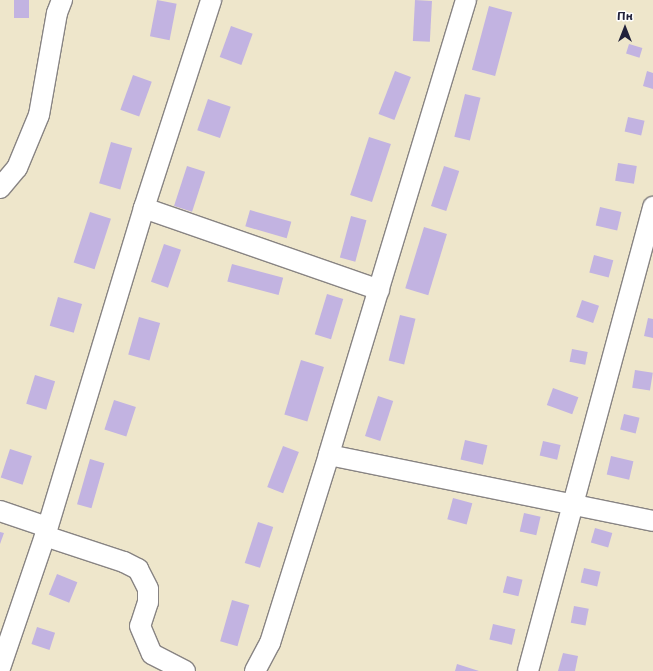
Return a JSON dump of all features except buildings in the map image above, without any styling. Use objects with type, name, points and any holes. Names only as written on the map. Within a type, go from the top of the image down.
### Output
[{"type":"street","points":[[0,188],[17,168],[39,115],[56,13],[62,0]]},
{"type":"street","points":[[0,668],[46,531],[144,208],[211,0]]},
{"type":"street","points":[[256,671],[270,643],[466,0]]},
{"type":"street","points":[[528,671],[653,207]]},
{"type":"street","points":[[144,208],[378,290]]},
{"type":"street","points":[[328,455],[573,503],[653,521]]},
{"type":"street","points":[[0,511],[138,569],[148,596],[140,626],[152,654],[185,671]]}]
